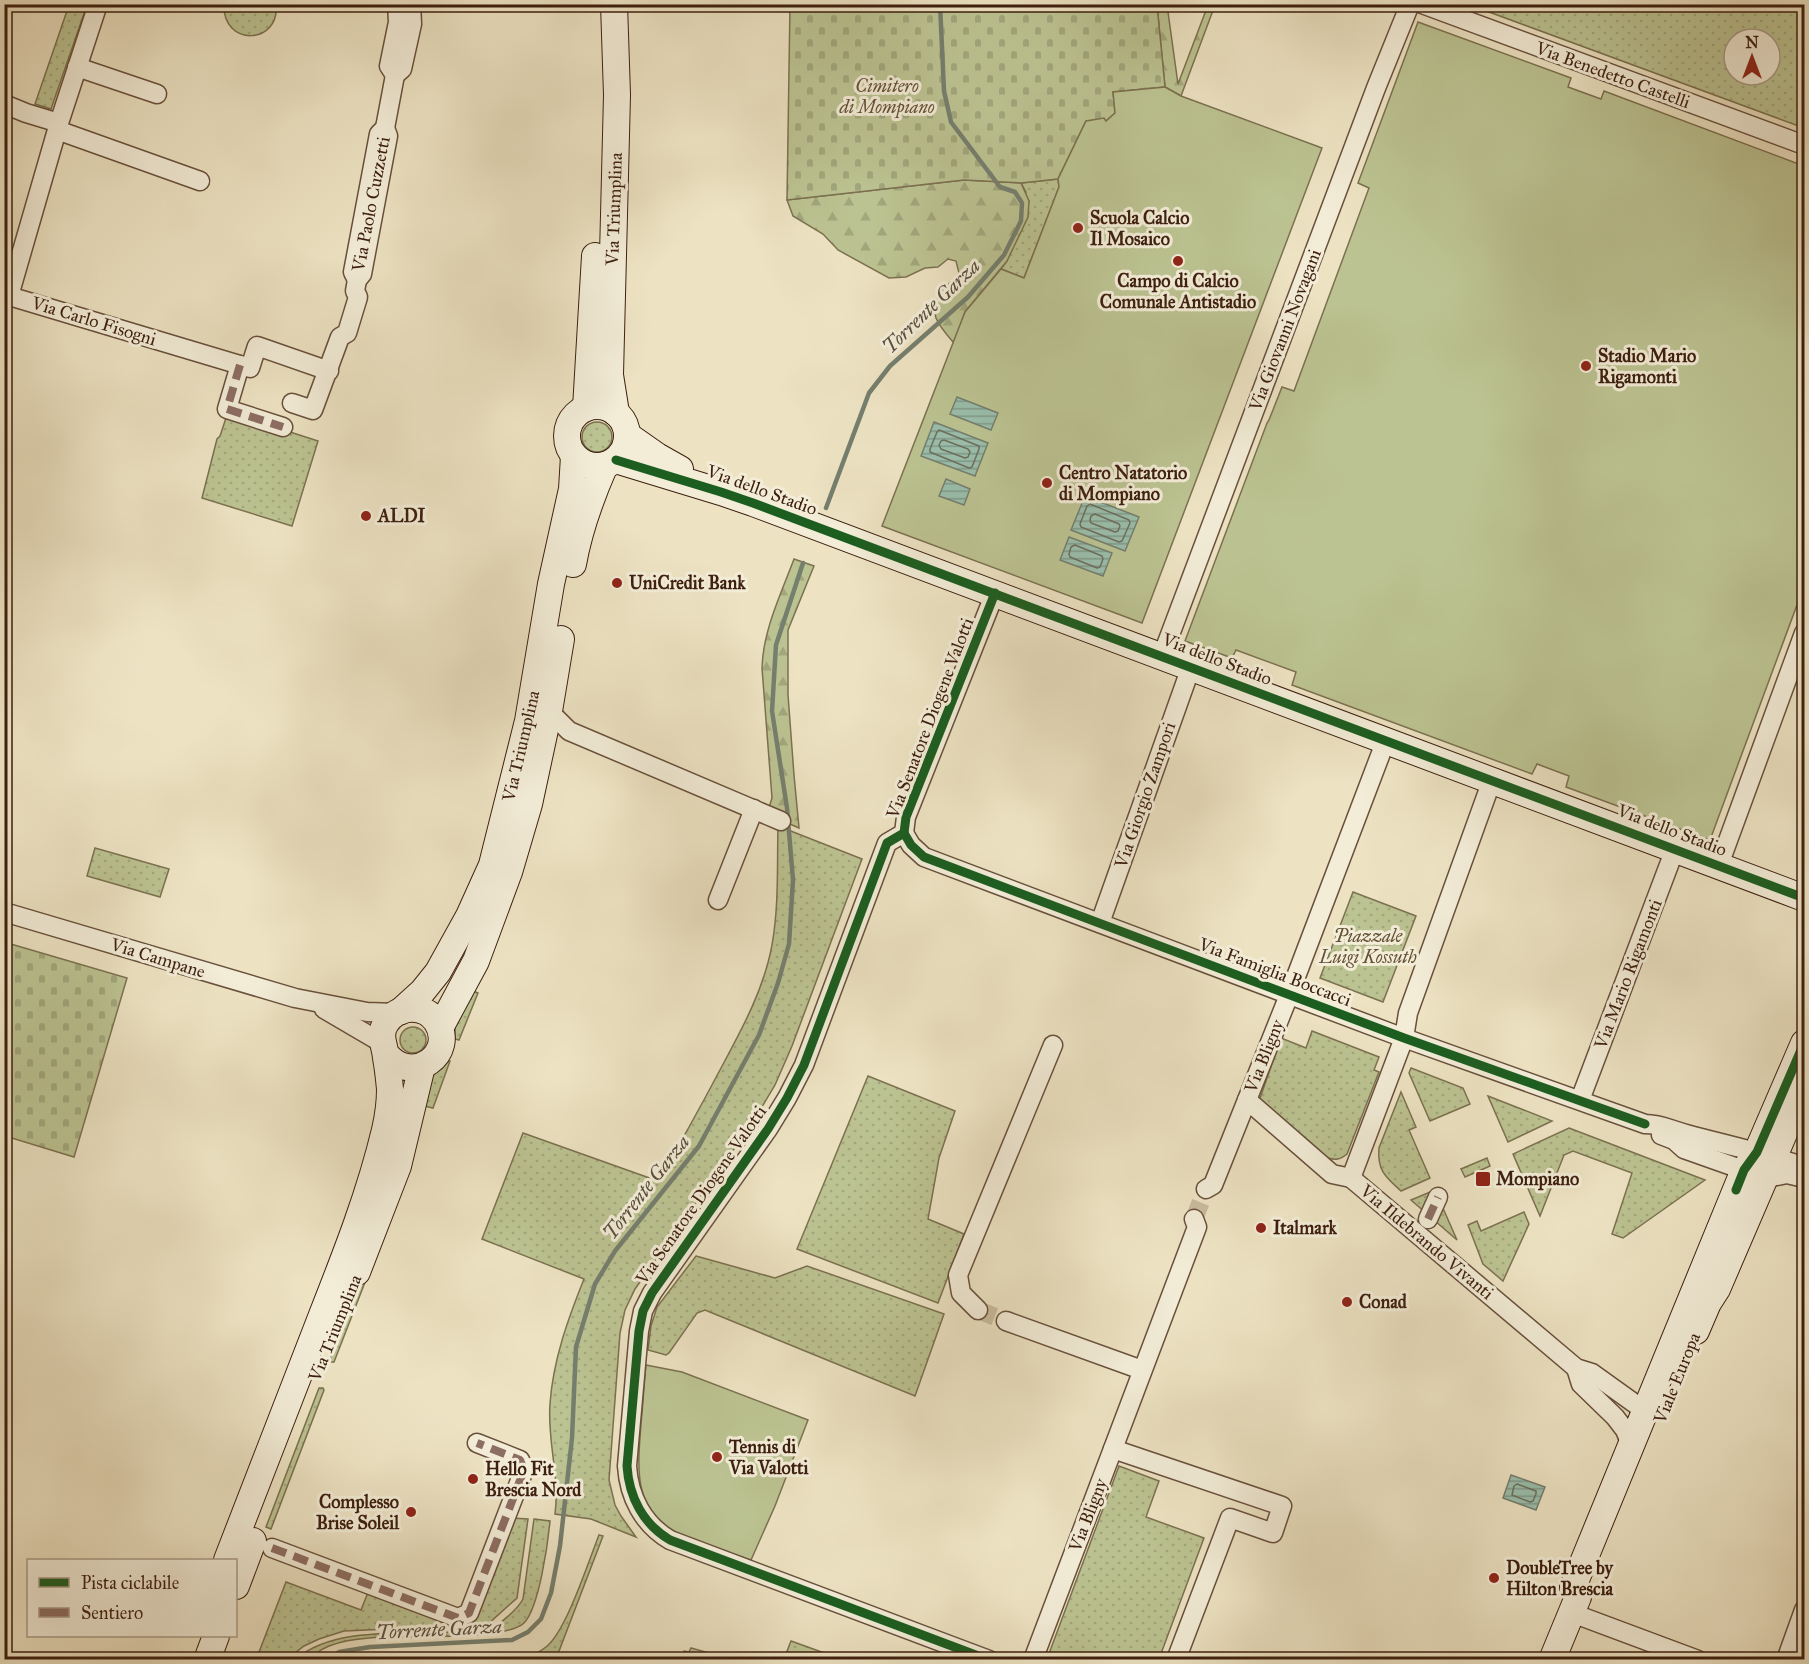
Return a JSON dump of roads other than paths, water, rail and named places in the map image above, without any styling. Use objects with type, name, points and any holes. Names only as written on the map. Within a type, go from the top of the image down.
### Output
[{"type":"main road","name":"Via Triumplina","points":[[227,1559],[339,1273],[372,1177],[386,1127],[390,1093],[383,1029],[391,1017],[422,992],[438,972],[469,916],[492,865],[528,721],[551,584],[572,489],[574,456],[567,442],[567,431],[577,414],[586,408],[596,246],[600,107],[598,4]]},
{"type":"main road","name":"Via Triumplina","points":[[237,1583],[393,1179],[422,1066],[429,1063],[439,1051],[440,1028],[476,961],[505,882],[529,804],[549,711],[576,547],[591,496],[610,462],[625,448],[610,375],[617,95],[614,4]]},
{"type":"main road","points":[[586,408],[602,406],[621,424]]},
{"type":"main road","name":"Via dello Stadio","points":[[621,424],[657,456],[721,492]]},
{"type":"main road","points":[[574,456],[588,465],[610,462]]},
{"type":"main road","name":"Via dello Stadio","points":[[610,462],[753,503],[1804,898]]},
{"type":"main road","points":[[399,1012],[417,1009],[424,1011],[440,1028]]},
{"type":"main road","points":[[1760,1164],[1804,1043]]},
{"type":"main road","points":[[384,1048],[390,1059],[401,1066],[408,1068],[422,1066]]},
{"type":"main road","points":[[1760,1164],[1804,1087]]},
{"type":"main road","name":"Viale Europa","points":[[1575,1605],[1573,1587],[1631,1444],[1760,1164]]},
{"type":"main road","name":"Viale Europa","points":[[1552,1659],[1575,1605],[1587,1594],[1708,1303],[1717,1289],[1760,1164]]},
{"type":"main road","points":[[1633,1484],[1631,1470],[1649,1428],[1645,1411]]},
{"type":"main road","points":[[190,1659],[198,1637]]},
{"type":"main road","points":[[207,1659],[215,1637]]},
{"type":"street","name":"Via Carlo Fisogni","points":[[98,4],[58,126],[9,296],[240,365]]},
{"type":"street","name":"Via Paolo Cuzzetti","points":[[395,75],[389,66],[398,22],[397,4]]},
{"type":"street","name":"Via Paolo Cuzzetti","points":[[292,403],[314,410],[340,337],[347,333],[358,297],[353,272],[379,134],[385,128],[395,75],[402,69],[412,24],[411,4]]},
{"type":"street","name":"Via Giovanni Novagani","points":[[1162,656],[1376,88],[1410,4]]},
{"type":"street","name":"Via Benedetto Castelli","points":[[1422,4],[1804,145]]},
{"type":"street","points":[[77,67],[157,94]]},
{"type":"street","points":[[4,104],[200,181]]},
{"type":"street","points":[[283,427],[227,409],[240,365],[250,368],[257,346],[329,371]]},
{"type":"street","name":"Via Senatore Diogene Valotti","points":[[989,1659],[670,1540],[654,1530],[639,1509],[631,1493],[627,1466],[639,1331],[643,1311],[652,1293],[768,1129],[787,1098],[811,1048],[887,843],[904,833],[906,817],[994,593]]},
{"type":"street","points":[[1719,865],[1804,633]]},
{"type":"street","name":"Via Giorgio Zampori","points":[[1100,923],[1191,667]]},
{"type":"street","name":"Via Triumplina","points":[[549,711],[569,731],[781,820]]},
{"type":"street","points":[[1289,995],[1386,740]]},
{"type":"street","points":[[1352,1178],[1404,1038],[1408,1013],[1492,780]]},
{"type":"street","points":[[718,900],[754,809]]},
{"type":"street","name":"Via Famiglia Boccacci","points":[[904,833],[911,845],[924,857],[1404,1038],[1645,1124],[1657,1124],[1787,1174],[1804,1178]]},
{"type":"street","name":"Via Mario Rigamonti","points":[[1580,1100],[1676,849]]},
{"type":"street","name":"Via Campane","points":[[4,912],[312,1002],[367,1012],[399,1012]]},
{"type":"street","name":"Via Bligny","points":[[1212,1189],[1289,995]]},
{"type":"street","name":"Via Campane","points":[[312,1002],[384,1048]]},
{"type":"street","points":[[978,1310],[961,1293],[958,1275],[1053,1045]]},
{"type":"street","name":"Via Ildebrando Vivanti","points":[[1247,1100],[1332,1174],[1352,1178],[1576,1368],[1592,1373],[1645,1411]]},
{"type":"street","name":"Via Famiglia Boccacci","points":[[1760,1164],[1804,1167]]},
{"type":"street","points":[[1428,1220],[1438,1197]]},
{"type":"street","name":"Via Bligny","points":[[1033,1659],[1198,1223]]},
{"type":"street","points":[[1006,1321],[1142,1371]]},
{"type":"street","name":"Via Ildebrando Vivanti","points":[[1576,1368],[1581,1384],[1615,1417],[1631,1444]]},
{"type":"street","points":[[272,1548],[458,1618],[469,1613],[524,1470],[520,1460],[477,1443]]},
{"type":"street","points":[[1113,1449],[1282,1506],[1273,1533],[1230,1518],[1176,1659]]},
{"type":"street","points":[[1575,1605],[1698,1659]]},
{"type":"street","points":[[1786,1659],[1804,1610]]},
{"type":"water","points":[[957,397],[998,413],[991,430],[950,414]]},
{"type":"water","points":[[934,422],[988,443],[975,476],[921,456]]},
{"type":"water","points":[[946,479],[970,489],[964,505],[939,496]]},
{"type":"water","points":[[1085,496],[1139,517],[1125,551],[1071,530]]},
{"type":"water","points":[[1069,537],[1112,553],[1103,576],[1060,560]]},
{"type":"water","points":[[1511,1475],[1545,1487],[1536,1510],[1503,1498]]},
{"type":"waterway","name":"Torrente Garza","points":[[826,508],[869,393],[890,366],[968,297],[1004,255],[1021,221],[1022,203],[1015,192],[1000,187],[951,122],[944,91],[940,4]]},
{"type":"waterway","name":"Torrente Garza","points":[[327,1660],[339,1652],[370,1647],[512,1640],[528,1632],[541,1619],[551,1593],[560,1546],[572,1438],[576,1347],[595,1284],[615,1251],[699,1146],[759,1035],[789,944],[793,880],[787,808],[772,711],[776,645],[803,563]]},
{"type":"tunnel","points":[[1194,1219],[1206,1189]]},
{"type":"tunnel","points":[[978,1310],[1006,1321]]},
{"type":"place","name":"Scuola Calcio Il Mosaico","points":[[1078,228]]},
{"type":"place","name":"Campo di Calcio Comunale Antistadio","points":[[1178,261]]},
{"type":"place","name":"Stadio Mario Rigamonti","points":[[1586,366]]},
{"type":"place","name":"Centro Natatorio di Mompiano","points":[[1047,483]]},
{"type":"place","name":"ALDI","points":[[366,516]]},
{"type":"place","name":"UniCredit Bank","points":[[617,583]]},
{"type":"place","name":"Mompiano","points":[[1483,1179]]},
{"type":"place","name":"Italmark","points":[[1261,1228]]},
{"type":"place","name":"Conad","points":[[1347,1302]]},
{"type":"place","name":"Tennis di Via Valotti","points":[[717,1457]]},
{"type":"place","name":"Hello Fit Brescia Nord","points":[[473,1479]]},
{"type":"place","name":"Complesso Brise Soleil","points":[[411,1512]]},
{"type":"place","name":"DoubleTree by Hilton Brescia","points":[[1494,1578]]},
{"type":"park label","name":"Cimitero di Mompiano","points":[[887,96]]},
{"type":"park label","name":"Piazzale Luigi Kossuth","points":[[1368,946]]}]
